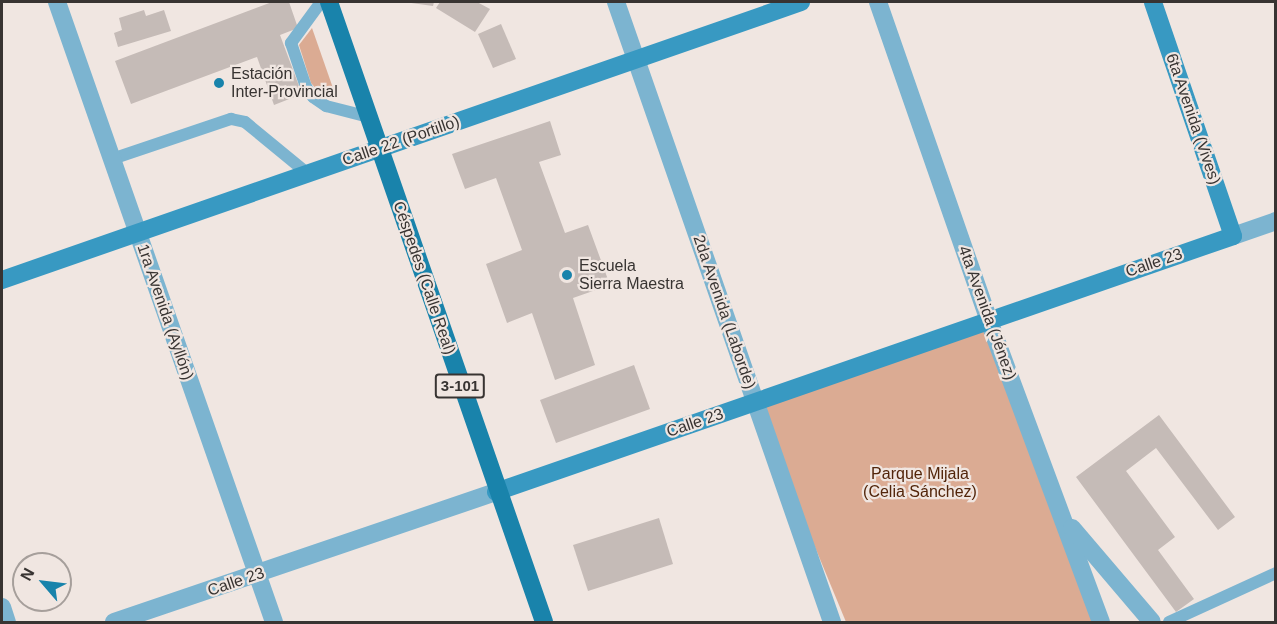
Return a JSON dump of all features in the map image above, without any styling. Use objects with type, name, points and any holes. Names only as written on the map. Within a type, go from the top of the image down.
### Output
[{"type":"main road","name":"Céspedes (Calle Real)","points":[[329,2],[496,492],[544,622]]},
{"type":"main road","name":"Calle 22 (Portillo)","points":[[2,280],[801,2]]},
{"type":"main road","name":"6ta Avenida (Vives)","points":[[1153,2],[1233,236]]},
{"type":"main road","name":"Calle 23","points":[[496,492],[1233,236]]},
{"type":"street","name":"1ra Avenida (Ayllón)","points":[[57,2],[274,622]]},
{"type":"street","name":"2da Avenida (Laborde)","points":[[616,2],[832,622]]},
{"type":"street","name":"4ta Avenida (Jénez)","points":[[878,2],[989,321],[1101,622]]},
{"type":"street","name":"Calle 23","points":[[1233,236],[1275,221]]},
{"type":"street","name":"Calle 23","points":[[114,622],[258,575],[496,492]]},
{"type":"street","points":[[1063,517],[1152,622]]},
{"type":"street","points":[[2,607],[7,622]]},
{"type":"lane","points":[[321,2],[291,43],[306,87],[313,97],[327,106],[369,117]]},
{"type":"lane","points":[[112,159],[231,119],[245,122],[307,173]]},
{"type":"lane","points":[[1169,622],[1275,573]]},
{"type":"green space","points":[[312,28],[334,91],[319,92],[311,83],[299,45]]},
{"type":"green space","name":"Parque Mijala (Celia Sánchez)","points":[[989,321],[1100,622],[846,622],[755,402]]},
{"type":"building","points":[[272,2],[289,2],[298,28],[280,35],[302,94],[274,105],[257,57],[131,104],[115,61]]},
{"type":"building","points":[[404,2],[434,2],[433,6]]},
{"type":"building","points":[[440,2],[477,2],[490,9],[475,32],[436,8]]},
{"type":"building","points":[[144,10],[146,16],[164,10],[171,31],[118,47],[114,33],[122,30],[119,18]]},
{"type":"building","points":[[501,24],[516,59],[493,68],[478,34]]},
{"type":"building","points":[[550,121],[561,155],[539,162],[565,233],[588,225],[610,285],[573,298],[595,365],[555,380],[532,313],[507,323],[486,264],[522,250],[496,178],[465,189],[452,154]]},
{"type":"building","points":[[634,365],[650,409],[556,443],[540,400]]},
{"type":"building","points":[[1159,415],[1235,517],[1218,530],[1156,448],[1126,471],[1175,537],[1158,550],[1194,599],[1176,612],[1076,477]]},
{"type":"building","points":[[659,518],[673,564],[588,591],[573,545]]},
{"type":"place","name":"Estación Inter-Provincial","points":[[219,83]]},
{"type":"place","name":"Escuela Sierra Maestra","points":[[567,275]]}]
